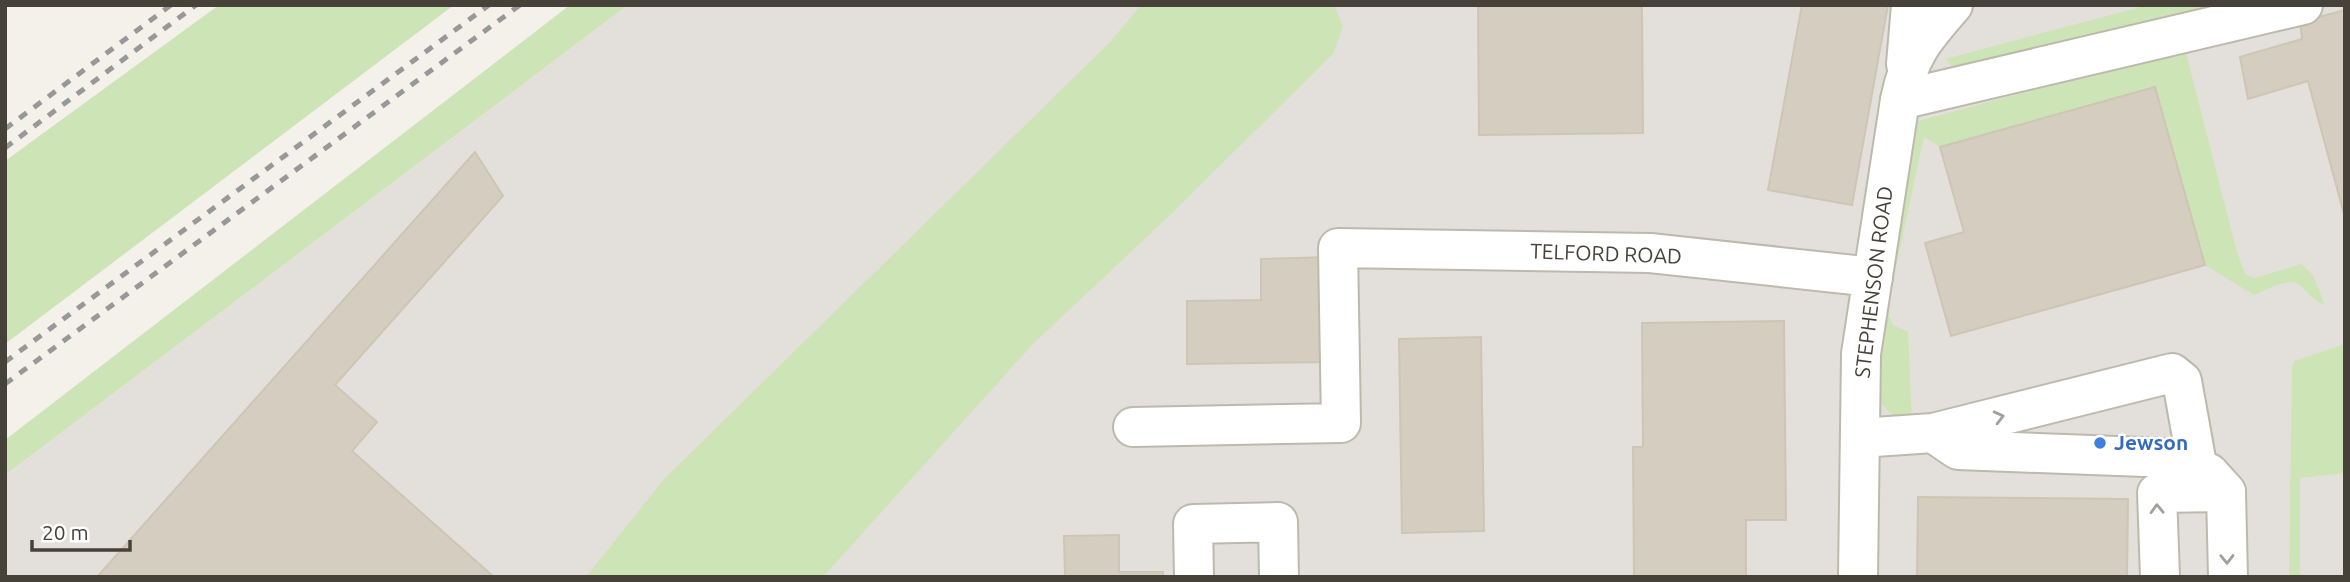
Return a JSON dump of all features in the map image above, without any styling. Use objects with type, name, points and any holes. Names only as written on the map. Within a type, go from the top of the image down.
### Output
[{"type":"street","points":[[1911,5],[1903,85],[2303,5]]},
{"type":"street","name":"STEPHENSON ROAD","points":[[1858,577],[1861,354],[1903,85],[1924,37],[1953,5]]},
{"type":"street","name":"TELFORD ROAD","points":[[1133,428],[1341,423],[1338,248],[1650,253],[1873,277]]},
{"type":"street","points":[[1860,438],[1933,433],[2172,373],[2182,381],[2196,459],[2226,492],[2228,577]]},
{"type":"street","points":[[1933,433],[1958,450],[2196,459]]},
{"type":"street","points":[[2160,577],[2157,493],[2226,492]]},
{"type":"street","points":[[1194,577],[1193,524],[1278,522],[1279,577]]},
{"type":"shaded area","points":[[628,5],[2345,5],[2345,577],[5,577],[5,475]]},
{"type":"green space","points":[[219,5],[454,5],[5,344],[5,161]]},
{"type":"green space","points":[[570,5],[628,5],[5,475],[5,440]]},
{"type":"green space","points":[[1141,5],[1334,5],[1343,26],[1333,54],[1169,216],[1032,345],[823,577],[586,577],[665,478],[1111,41]]},
{"type":"green space","points":[[2148,5],[2239,5],[1956,70],[1945,59]]},
{"type":"green space","points":[[2185,49],[2238,256],[2246,275],[2255,278],[2301,264],[2313,275],[2325,305],[2316,301],[2294,282],[2283,283],[2254,295],[2205,265],[2155,87],[1940,147],[1924,137],[1887,309],[1893,325],[1908,332],[1912,420],[1894,417],[1875,398],[1867,355],[1912,129],[1918,121]]},
{"type":"green space","points":[[2345,344],[2345,473],[2300,478],[2300,577],[2289,577],[2292,366],[2294,361]]},
{"type":"building","points":[[1478,5],[1642,5],[1643,133],[1479,135]]},
{"type":"building","points":[[1802,5],[1888,5],[1852,205],[1768,190]]},
{"type":"building","points":[[2345,10],[2345,218],[2308,81],[2248,99],[2240,57],[2302,39],[2300,22]]},
{"type":"building","points":[[2155,87],[2205,265],[1951,336],[1925,243],[1964,232],[1940,147]]},
{"type":"building","points":[[475,152],[503,196],[335,385],[377,422],[352,451],[494,577],[97,577]]},
{"type":"building","points":[[1329,257],[1330,362],[1187,364],[1187,301],[1261,300],[1261,259]]},
{"type":"building","points":[[1784,321],[1786,520],[1746,520],[1746,577],[1634,577],[1633,447],[1643,447],[1642,323]]},
{"type":"building","points":[[1481,337],[1484,531],[1402,533],[1399,339]]},
{"type":"building","points":[[1918,497],[2128,499],[2127,577],[1917,577]]},
{"type":"building","points":[[1119,535],[1119,572],[1163,572],[1163,577],[1065,577],[1064,536]]},
{"type":"railway","points":[[5,129],[171,5]]},
{"type":"railway","points":[[5,148],[196,5]]},
{"type":"railway","points":[[5,362],[489,5]]},
{"type":"railway","points":[[5,384],[520,5]]},
{"type":"place","name":"Jewson","points":[[2100,443]]}]
